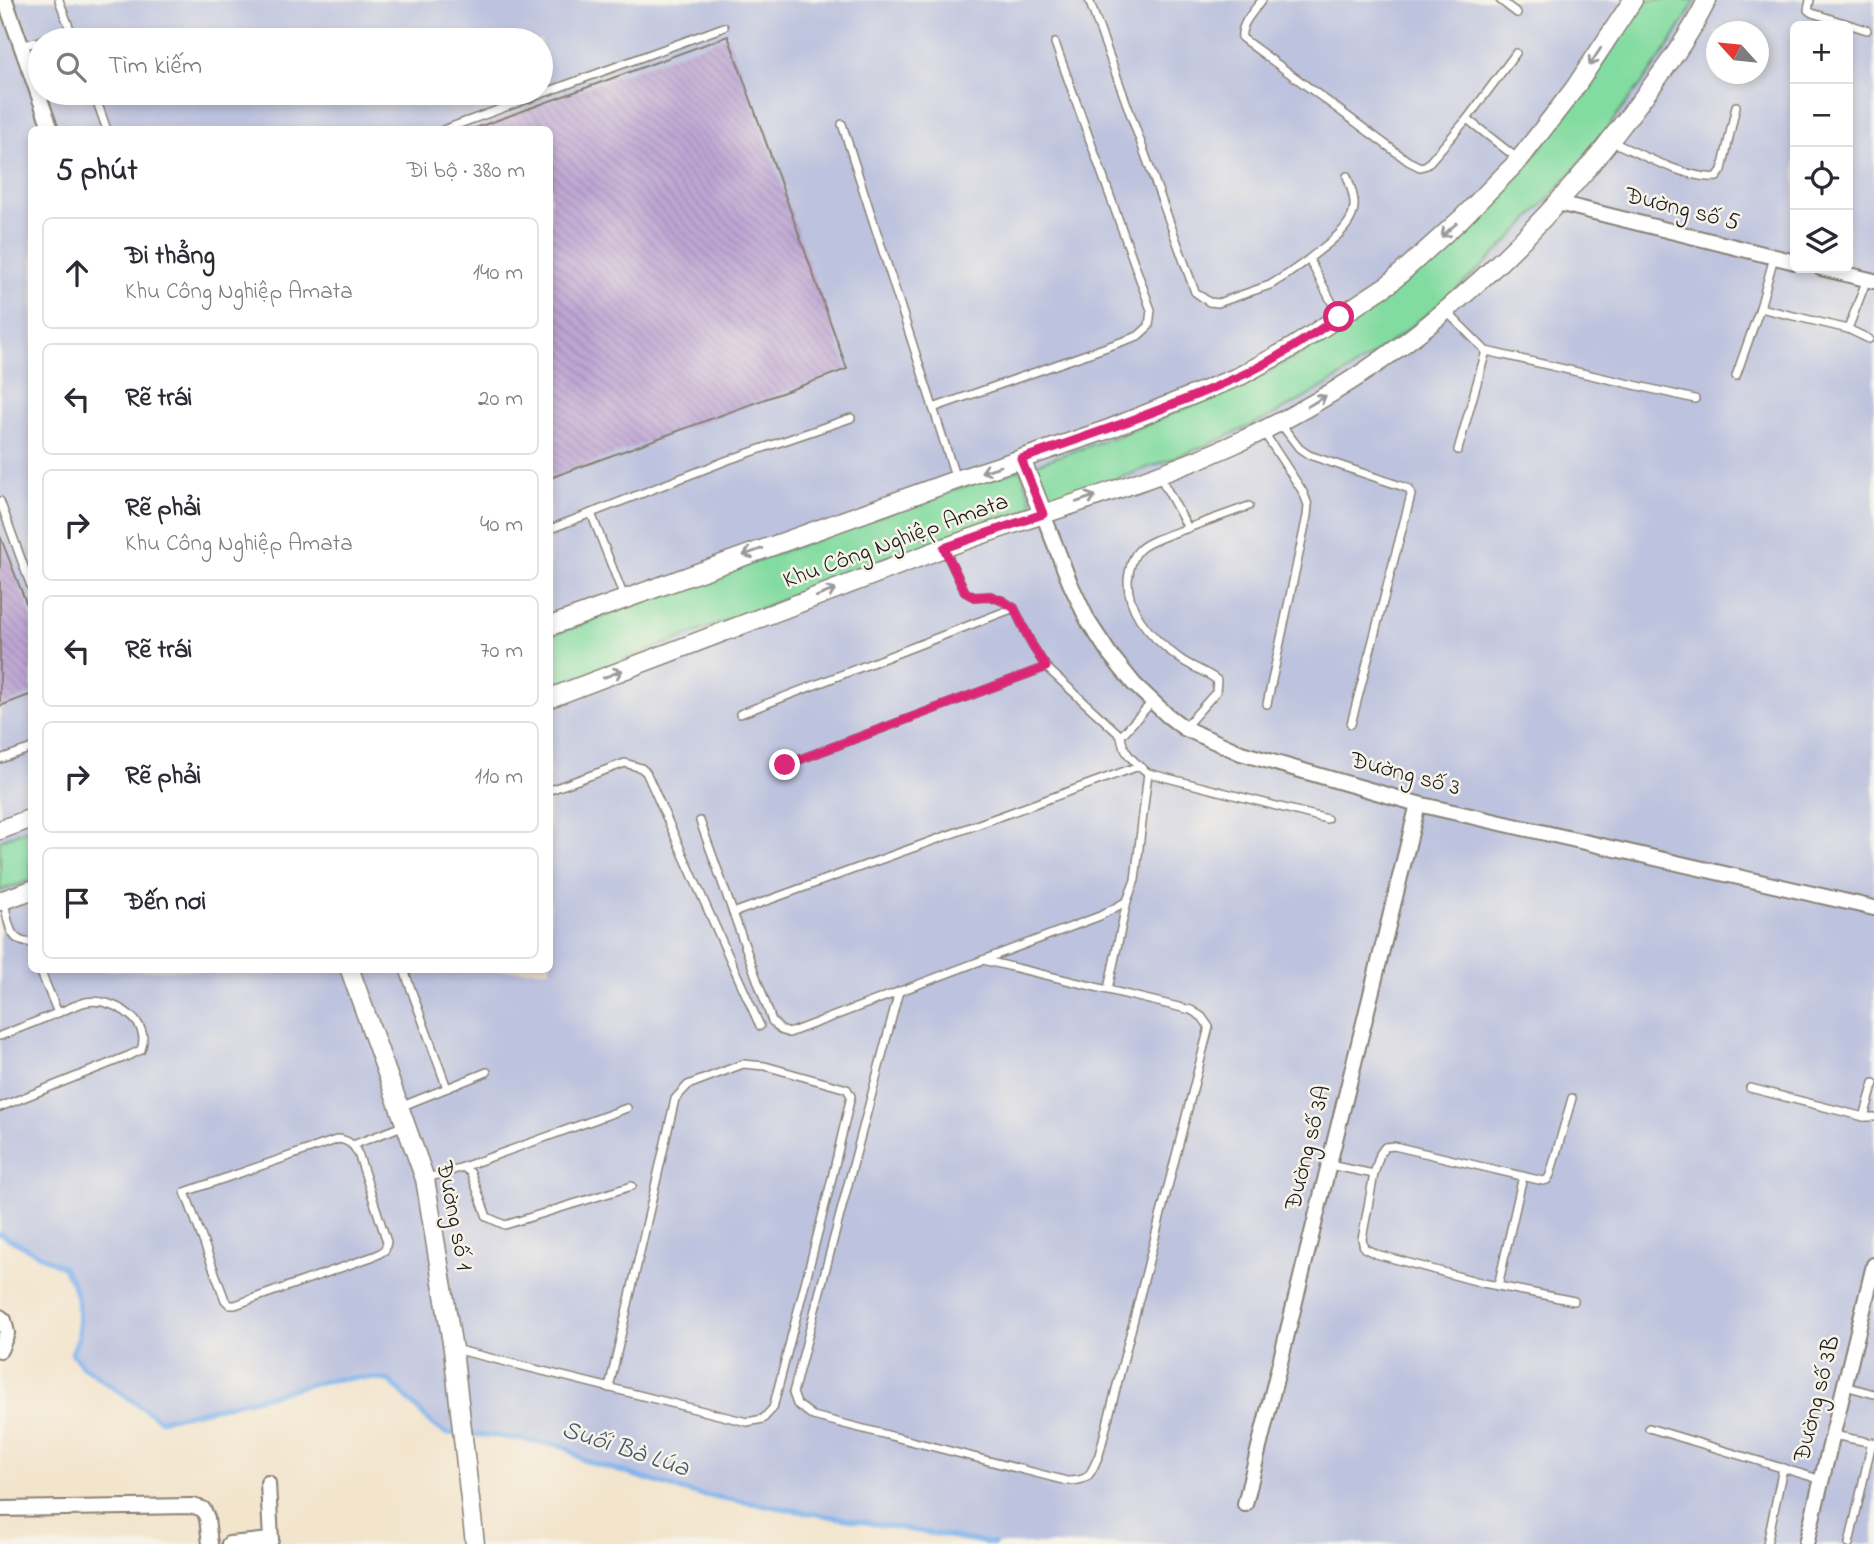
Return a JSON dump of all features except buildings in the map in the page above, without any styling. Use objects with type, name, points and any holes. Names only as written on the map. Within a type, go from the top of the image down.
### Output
[{"type":"street","points":[[5,0],[28,66]]},
{"type":"street","name":"Khu Công Nghiệp Amata","points":[[553,625],[956,480],[1109,429],[1240,376],[1293,347],[1389,284],[1461,219],[1519,160],[1574,89],[1633,0]]},
{"type":"street","name":"Khu Công Nghiệp Amata","points":[[553,697],[944,548],[1159,474],[1230,446],[1280,422],[1366,372],[1446,312],[1558,203],[1667,65],[1707,0]]},
{"type":"street","points":[[42,105],[50,126]]},
{"type":"street","name":"Đường số 5","points":[[1558,203],[1790,260]]},
{"type":"street","points":[[1841,273],[1870,280]]},
{"type":"street","points":[[1021,459],[1043,514]]},
{"type":"street","name":"Đường số 3","points":[[1043,514],[1088,621],[1121,669],[1152,701],[1184,728],[1241,753],[1418,804],[1874,908]]},
{"type":"street","name":"Đường số 3A","points":[[1245,1504],[1418,804]]},
{"type":"street","points":[[0,830],[28,820]]},
{"type":"street","points":[[2,901],[28,895]]},
{"type":"street","name":"Đường số 1","points":[[350,973],[425,1179],[453,1349],[475,1544]]},
{"type":"street","name":"Đường số 3B","points":[[1806,1544],[1874,1265]]},
{"type":"street","points":[[0,1317],[4,1320],[7,1333],[0,1350]]},
{"type":"street","points":[[228,1544],[271,1540],[268,1483]]},
{"type":"street","points":[[0,1509],[192,1506],[203,1509],[207,1518],[210,1544]]},
{"type":"lane","points":[[59,0],[70,28]]},
{"type":"lane","points":[[1089,0],[1195,292],[1209,302],[1218,303],[1270,285],[1309,259],[1344,228],[1352,217],[1355,204],[1347,176]]},
{"type":"lane","points":[[1262,0],[1245,24],[1241,32],[1242,38],[1408,161],[1420,167],[1427,165],[1467,119],[1516,53]]},
{"type":"lane","points":[[1500,0],[1517,13]]},
{"type":"lane","points":[[1810,0],[1808,10],[1812,13],[1867,30]]},
{"type":"lane","points":[[553,90],[724,27]]},
{"type":"lane","points":[[933,408],[1138,337],[1149,326],[1151,310],[1055,43]]},
{"type":"lane","points":[[21,46],[28,44]]},
{"type":"lane","points":[[98,105],[105,126]]},
{"type":"lane","points":[[454,126],[511,105]]},
{"type":"lane","points":[[1609,141],[1682,171],[1707,178],[1717,177],[1722,170],[1737,106]]},
{"type":"lane","points":[[1467,119],[1519,160]]},
{"type":"lane","points":[[842,124],[956,480]]},
{"type":"lane","points":[[1736,376],[1760,308],[1774,256]]},
{"type":"lane","points":[[1309,259],[1339,317]]},
{"type":"lane","points":[[1848,329],[1870,280]]},
{"type":"lane","points":[[1760,308],[1848,329],[1869,340]]},
{"type":"lane","points":[[1446,312],[1486,351],[1695,399]]},
{"type":"lane","points":[[1458,450],[1486,351]]},
{"type":"lane","points":[[553,528],[728,460],[851,418]]},
{"type":"lane","points":[[1280,422],[1299,448],[1309,455],[1401,485],[1409,489],[1411,495],[1351,724]]},
{"type":"lane","points":[[1262,431],[1303,492],[1308,505],[1267,704]]},
{"type":"lane","points":[[1159,474],[1188,528]]},
{"type":"lane","points":[[0,501],[28,578]]},
{"type":"lane","points":[[1184,728],[1216,692],[1217,680],[1180,659],[1149,632],[1136,614],[1131,601],[1128,577],[1138,551],[1145,546],[1249,506]]},
{"type":"lane","points":[[591,513],[624,598]]},
{"type":"lane","points":[[944,548],[965,592],[974,597],[990,596],[1014,608],[1046,667],[1121,736],[1122,746],[1129,758],[1139,766],[1149,773],[1327,819]]},
{"type":"lane","points":[[740,714],[1014,608]]},
{"type":"lane","points":[[785,765],[1046,667]]},
{"type":"lane","points":[[1121,736],[1152,701]]},
{"type":"lane","points":[[0,759],[28,749]]},
{"type":"lane","points":[[553,789],[625,763],[646,772],[760,1026]]},
{"type":"lane","points":[[733,913],[1139,766]]},
{"type":"lane","points":[[1108,989],[1127,901],[1135,880],[1149,773]]},
{"type":"lane","points":[[700,821],[772,1021],[781,1030],[789,1033],[1100,916],[1127,901]]},
{"type":"lane","points":[[2,901],[14,938],[28,944]]},
{"type":"lane","points":[[899,991],[793,1393],[797,1405],[813,1416],[1067,1481],[1080,1481],[1090,1475],[1099,1455],[1209,1027],[1202,1017],[1191,1010],[983,960]]},
{"type":"lane","points":[[41,973],[58,1013]]},
{"type":"lane","points":[[405,973],[447,1088]]},
{"type":"lane","points":[[0,1036],[85,1002],[112,1004],[125,1011],[136,1021],[144,1035],[141,1049],[128,1056],[0,1107]]},
{"type":"lane","points":[[453,1349],[609,1388],[747,1422],[763,1419],[773,1408],[831,1182],[850,1096],[847,1089],[765,1066],[743,1064],[688,1085],[675,1099],[609,1388]]},
{"type":"lane","points":[[399,1107],[487,1072]]},
{"type":"lane","points":[[1864,1117],[1874,1083]]},
{"type":"lane","points":[[1750,1088],[1864,1117],[1874,1117]]},
{"type":"lane","points":[[1572,1098],[1547,1180],[1394,1146],[1385,1147],[1374,1174],[1362,1239],[1364,1248],[1376,1254],[1498,1286],[1574,1301]]},
{"type":"lane","points":[[425,1179],[627,1108]]},
{"type":"lane","points":[[353,1145],[405,1125]]},
{"type":"lane","points":[[339,1139],[347,1140],[353,1145],[387,1242],[384,1250],[377,1255],[230,1305],[225,1300],[184,1192],[339,1139]]},
{"type":"lane","points":[[1329,1164],[1374,1174]]},
{"type":"lane","points":[[463,1167],[471,1173],[487,1217],[505,1225],[632,1186]]},
{"type":"lane","points":[[1498,1286],[1523,1176]]},
{"type":"lane","points":[[1844,1385],[1874,1394]]},
{"type":"lane","points":[[1648,1428],[1822,1480]]},
{"type":"lane","points":[[1833,1435],[1873,1442],[1849,1544]]},
{"type":"lane","points":[[1767,1544],[1783,1468]]},
{"type":"shaded area","points":[[0,0],[1874,0],[1874,1544],[996,1544],[692,1493],[583,1460],[564,1446],[497,1436],[445,1433],[431,1423],[390,1382],[366,1378],[317,1382],[160,1420],[81,1365],[72,1353],[79,1336],[78,1302],[72,1281],[62,1267],[0,1234]]},
{"type":"green space","points":[[1644,0],[1696,0],[1651,72],[1585,156],[1507,242],[1420,320],[1324,387],[1273,415],[1189,452],[1045,503],[1030,466],[1115,437],[1245,384],[1299,355],[1394,292],[1468,226],[1526,166],[1581,95]]},
{"type":"green space","points":[[1020,469],[1034,507],[553,687],[553,635],[959,488]]},
{"type":"green space","points":[[28,829],[28,881],[0,891],[0,840]]},
{"type":"waterway","name":"Suối Bà Lúa","points":[[0,1234],[62,1267],[72,1281],[78,1302],[79,1336],[72,1353],[81,1365],[160,1420],[320,1382],[372,1378],[390,1381],[431,1423],[445,1433],[497,1436],[564,1446],[583,1460],[692,1493],[994,1544]]},
{"type":"route","points":[[785,765],[1046,667],[1014,608],[990,596],[974,597],[965,592],[944,548],[1043,514],[1021,459],[1109,429],[1240,376],[1293,347],[1339,317]]}]
